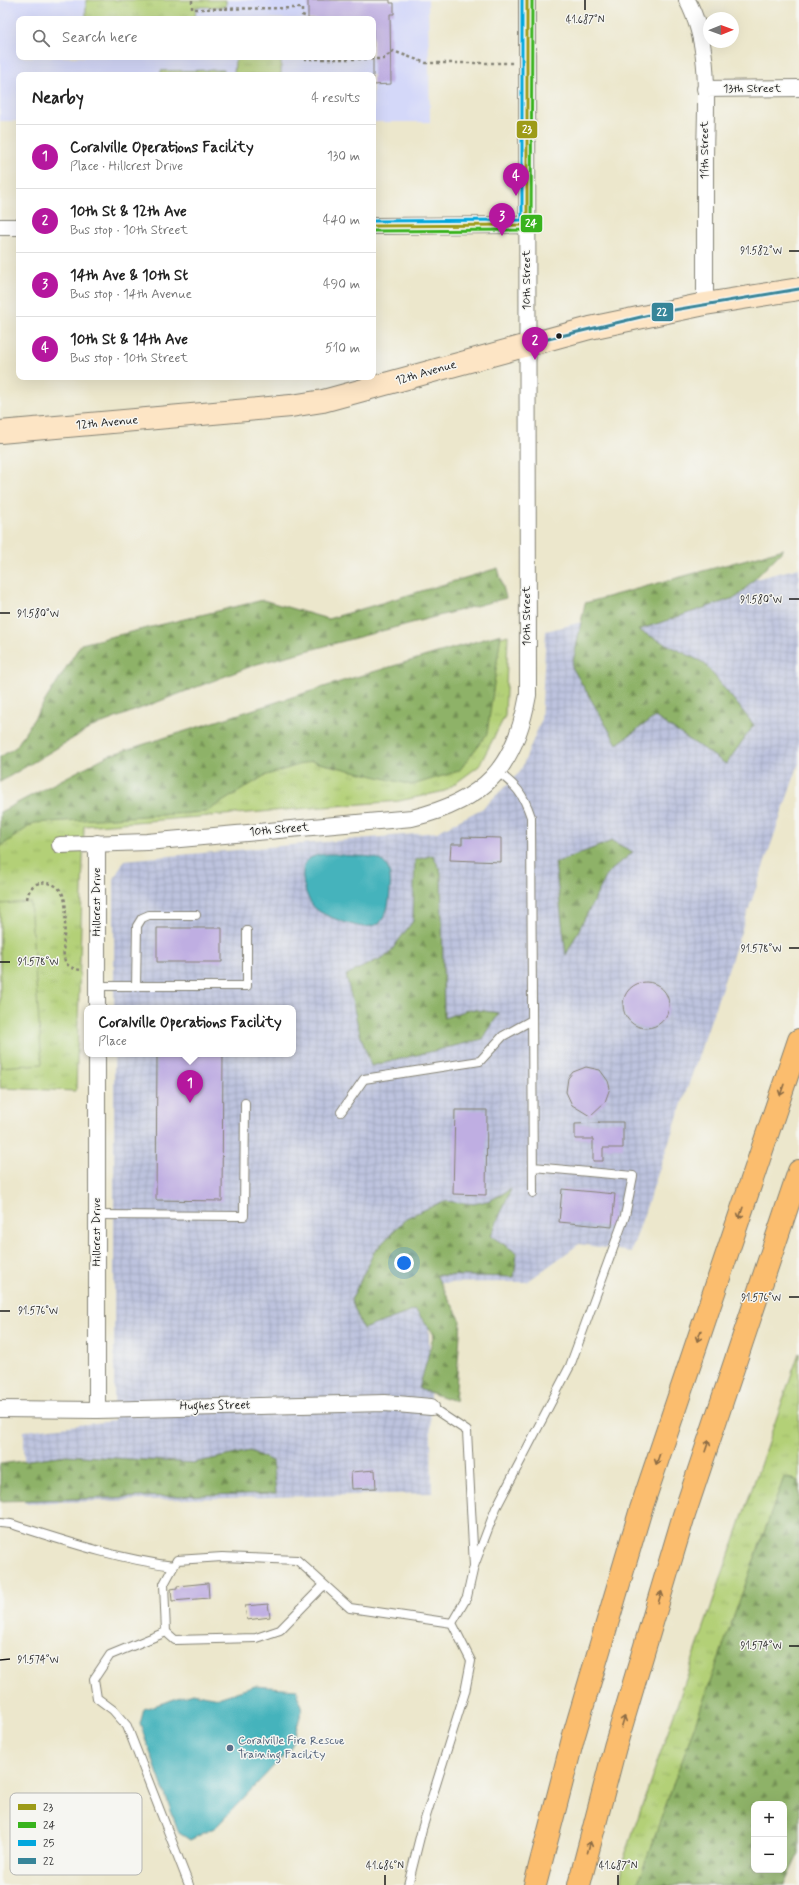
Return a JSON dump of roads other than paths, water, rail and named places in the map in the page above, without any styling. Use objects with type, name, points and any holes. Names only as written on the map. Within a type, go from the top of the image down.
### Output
[{"type":"highway","points":[[535,1885],[574,1735],[641,1508],[799,1040]]},
{"type":"highway","points":[[579,1885],[615,1747],[684,1515],[799,1171]]},
{"type":"main road","name":"12th Avenue","points":[[0,432],[291,406],[323,401],[361,392],[527,344],[590,328],[705,304],[799,289]]},
{"type":"street","name":"10th Street","points":[[60,845],[147,842],[412,818],[438,812],[460,803],[475,794],[497,771],[515,743],[523,721],[528,695],[527,0]]},
{"type":"street","name":"11th Street","points":[[687,0],[697,24],[702,47],[706,89],[705,304]]},
{"type":"street","name":"13th Street","points":[[706,89],[799,88]]},
{"type":"street","points":[[376,226],[527,225]]},
{"type":"street","points":[[0,227],[16,227]]},
{"type":"street","name":"Hillcrest Drive","points":[[97,844],[97,1005]]},
{"type":"street","name":"Hillcrest Drive","points":[[97,1057],[97,1410]]},
{"type":"street","name":"Hughes Street","points":[[0,1409],[97,1410],[386,1403],[431,1406]]},
{"type":"lane","points":[[497,771],[524,796],[531,817],[533,1193]]},
{"type":"lane","points":[[136,986],[137,926],[142,918],[149,915],[196,915]]},
{"type":"lane","points":[[97,986],[247,986],[247,930]]},
{"type":"lane","points":[[341,1112],[364,1079],[480,1060],[503,1036],[532,1020]]},
{"type":"lane","points":[[97,1216],[244,1216],[245,1103]]},
{"type":"lane","points":[[452,1623],[467,1597],[474,1566],[496,1508],[570,1366],[625,1216],[634,1176],[533,1167]]},
{"type":"lane","points":[[431,1406],[467,1431],[474,1566]]},
{"type":"lane","points":[[0,1523],[11,1524],[95,1551],[145,1562],[174,1566]]},
{"type":"lane","points":[[324,1585],[280,1630],[256,1638],[175,1640],[166,1632],[164,1584],[178,1560],[222,1557],[297,1560],[350,1608],[452,1623]]},
{"type":"lane","points":[[408,1885],[422,1828],[465,1692],[471,1661],[452,1623]]},
{"type":"lane","points":[[166,1632],[110,1655],[94,1679],[97,1698],[113,1710],[127,1726],[189,1885]]},
{"type":"water","points":[[325,854],[374,858],[382,861],[387,867],[390,876],[388,908],[379,924],[364,927],[346,923],[324,914],[311,904],[305,890],[303,868],[310,858]]},
{"type":"water","points":[[255,1686],[297,1689],[302,1710],[291,1748],[216,1827],[190,1840],[179,1833],[140,1724],[144,1709],[193,1693],[218,1698]]},
{"type":"place","name":"10th St & 14th Ave","points":[[516,196]]},
{"type":"place","name":"14th Ave & 10th St","points":[[502,236]]},
{"type":"place","name":"10th St & 12th Ave","points":[[535,360]]},
{"type":"place","name":"Coralville Operations Facility","points":[[190,1103]]},
{"type":"place","name":"Coralville Fire Rescue Training Facility","points":[[230,1748]]}]
